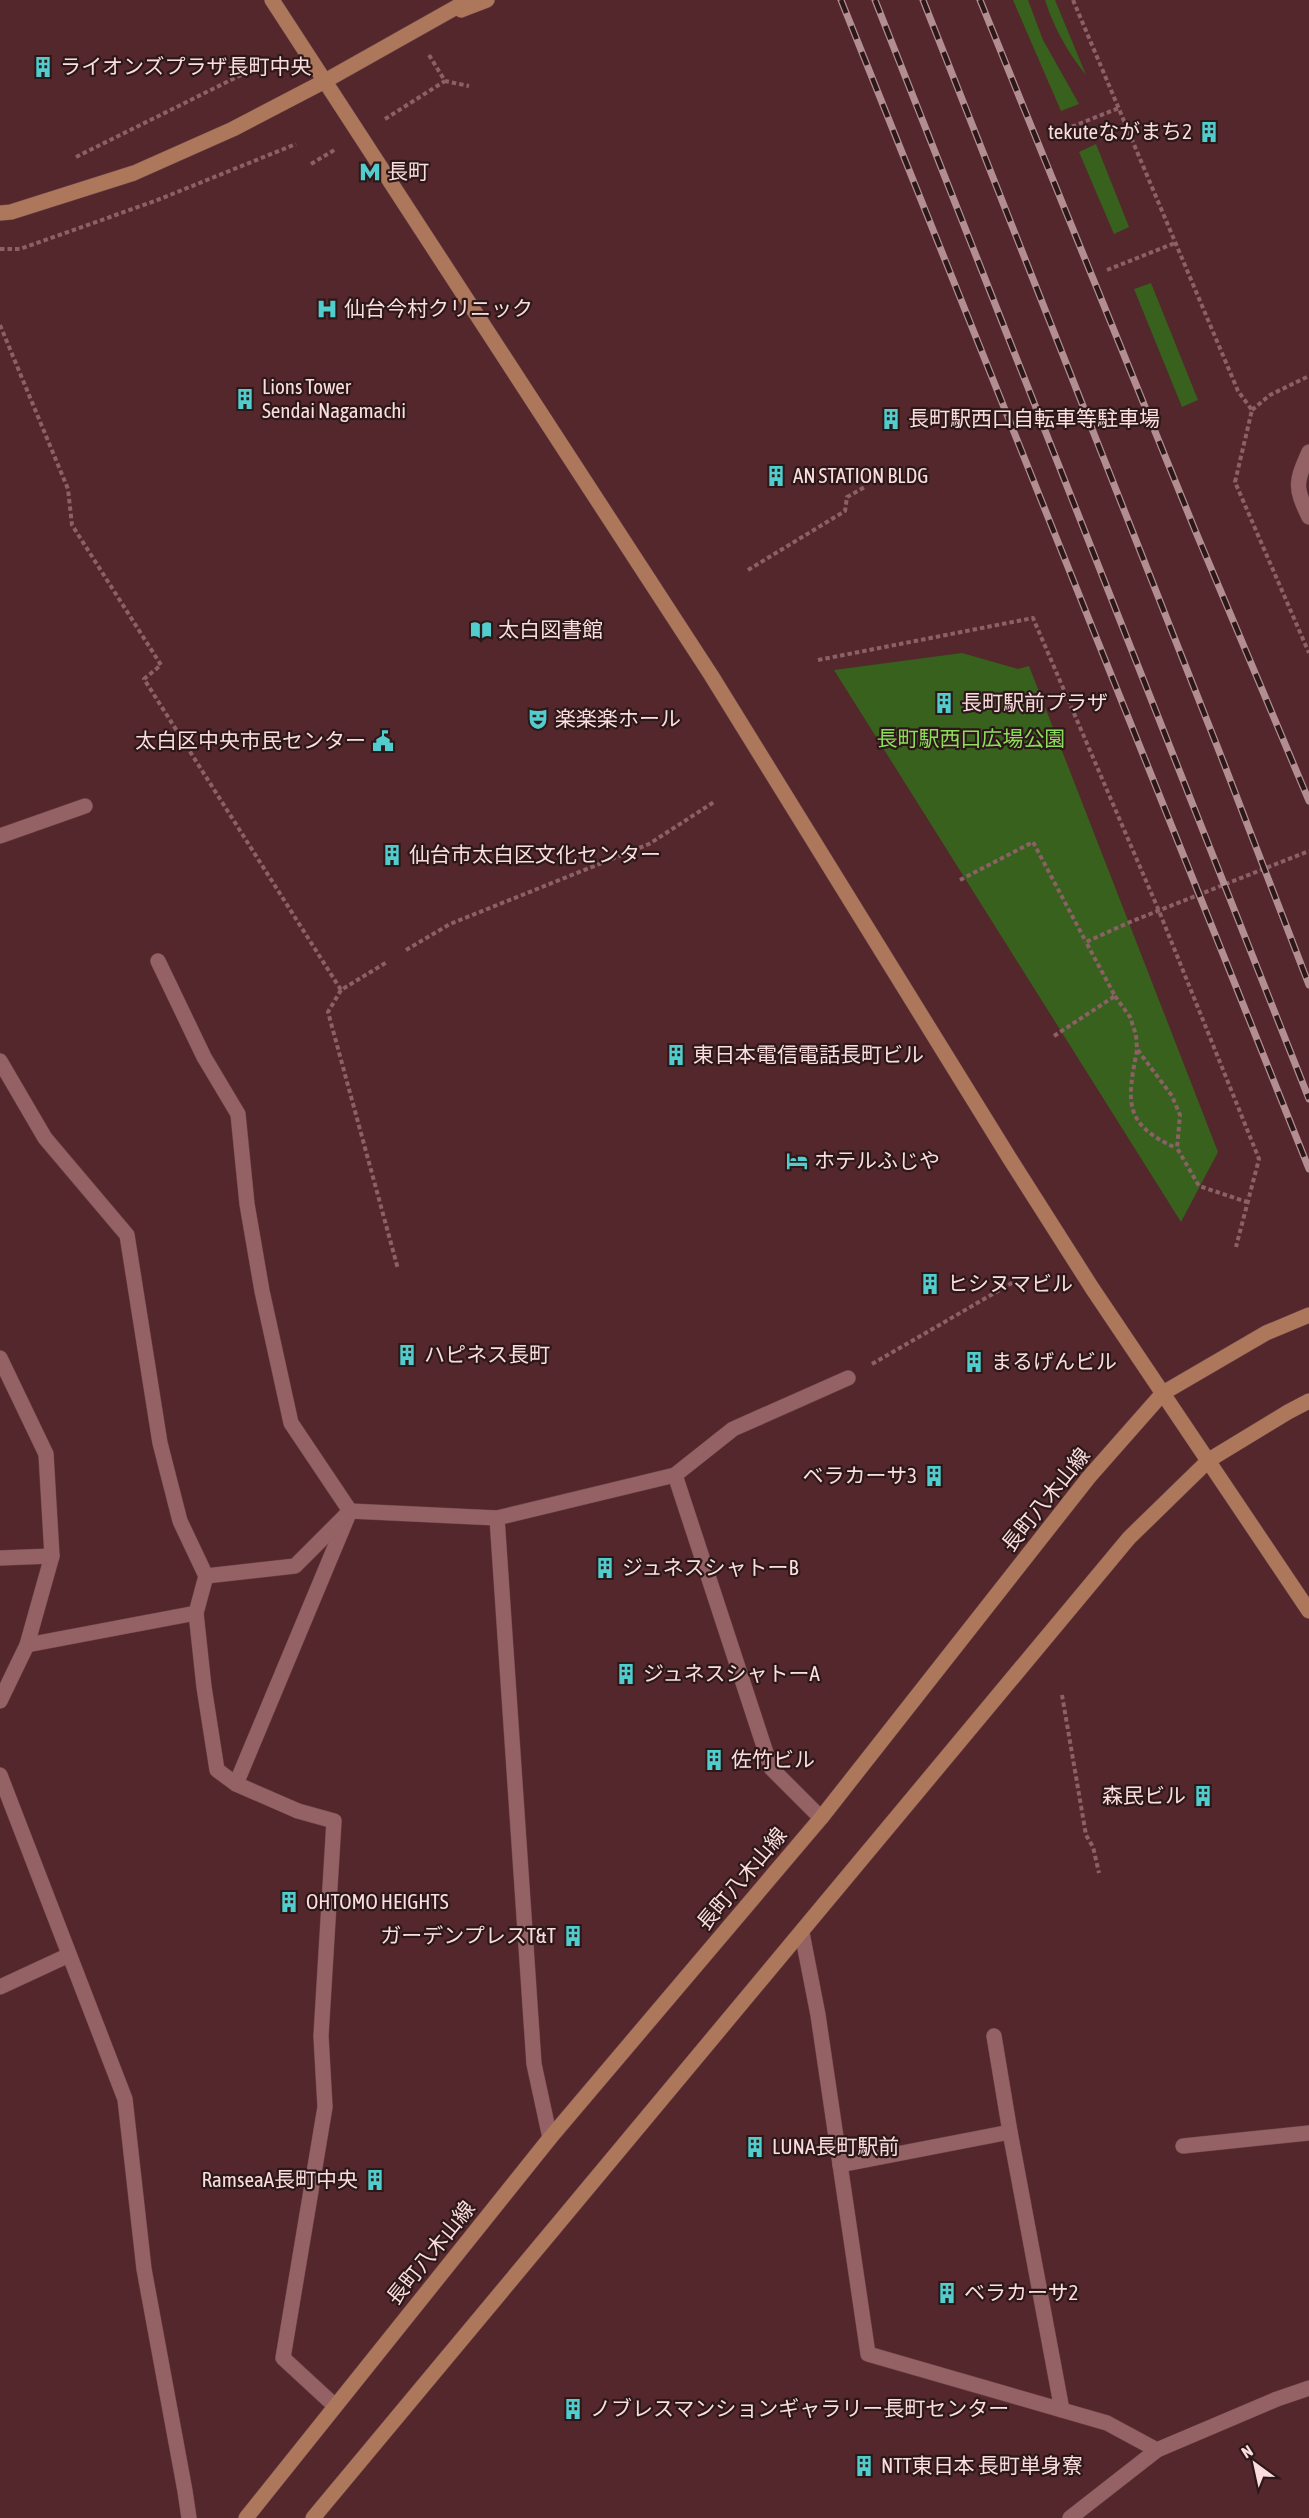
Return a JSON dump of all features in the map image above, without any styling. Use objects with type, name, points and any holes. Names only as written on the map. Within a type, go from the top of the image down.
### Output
[{"type":"street","points":[[272,0],[711,675],[1010,1159],[1309,1611]]},
{"type":"street","points":[[0,213],[11,212],[134,173],[233,129],[325,81],[469,0]]},
{"type":"street","points":[[435,19],[487,0]]},
{"type":"street","points":[[1309,452],[1300,472],[1297,493],[1309,518]]},
{"type":"street","points":[[0,836],[85,806]]},
{"type":"street","points":[[158,961],[204,1057],[238,1114],[248,1204],[262,1291],[291,1424],[351,1511]]},
{"type":"street","points":[[0,1062],[45,1138],[127,1236],[160,1443],[180,1521],[206,1576],[196,1613],[204,1687],[217,1770],[236,1784],[298,1811],[334,1821],[321,2036],[325,2107],[283,2358],[335,2406]]},
{"type":"street","name":"長町八木山線","points":[[246,2518],[550,2138],[821,1818],[1089,1478],[1163,1393],[1266,1333],[1309,1315]]},
{"type":"street","points":[[0,1358],[46,1454],[52,1556],[27,1645],[0,1701]]},
{"type":"street","points":[[206,1576],[295,1566],[351,1511],[497,1518],[675,1475],[733,1429],[848,1378]]},
{"type":"street","points":[[313,2518],[1129,1538],[1209,1461],[1309,1401]]},
{"type":"street","points":[[675,1475],[771,1768],[821,1818]]},
{"type":"street","points":[[236,1784],[351,1511]]},
{"type":"street","points":[[497,1518],[534,2064],[550,2138]]},
{"type":"street","points":[[0,1558],[52,1556]]},
{"type":"street","points":[[27,1645],[196,1613]]},
{"type":"street","points":[[0,1775],[125,2099],[144,2269],[189,2518]]},
{"type":"street","points":[[802,1932],[818,2015],[868,2354],[1107,2423],[1157,2450]]},
{"type":"street","points":[[0,1987],[69,1955]]},
{"type":"street","points":[[994,2036],[1062,2410]]},
{"type":"street","points":[[840,2165],[1011,2132]]},
{"type":"street","points":[[1183,2146],[1309,2133]]},
{"type":"street","points":[[1070,2518],[1157,2450],[1277,2399],[1309,2388]]},
{"type":"path","points":[[1073,0],[1238,391],[1252,410]]},
{"type":"path","points":[[69,160],[247,72]]},
{"type":"path","points":[[1051,135],[1119,108]]},
{"type":"path","points":[[1107,270],[1175,243]]},
{"type":"path","points":[[0,325],[68,489],[72,525],[161,665],[144,679],[341,990]]},
{"type":"path","points":[[1309,376],[1270,395],[1252,410],[1235,482],[1309,653]]},
{"type":"path","points":[[748,570],[845,511],[847,497],[865,487]]},
{"type":"path","points":[[818,660],[1033,618],[1159,911],[1258,1159],[1236,1247]]},
{"type":"path","points":[[406,950],[450,924],[648,844],[714,802]]},
{"type":"path","points":[[960,880],[1034,842],[1115,996],[1130,1017],[1136,1035],[1137,1049],[1130,1086],[1132,1108],[1141,1127],[1155,1139],[1177,1148]]},
{"type":"path","points":[[1086,942],[1309,851]]},
{"type":"path","points":[[387,962],[341,990],[328,1012],[398,1269]]},
{"type":"path","points":[[1054,1036],[1115,996]]},
{"type":"path","points":[[1137,1049],[1172,1096],[1180,1115],[1177,1148],[1199,1186],[1247,1202]]},
{"type":"path","points":[[848,1378],[1017,1280]]},
{"type":"path","points":[[1062,1695],[1086,1835],[1093,1847],[1099,1873]]},
{"type":"green space","points":[[1013,0],[1028,0],[1043,40],[1079,104],[1061,111]]},
{"type":"green space","points":[[1045,0],[1055,0],[1086,75],[1062,40]]},
{"type":"green space","points":[[1096,144],[1129,227],[1114,234],[1079,152]]},
{"type":"green space","points":[[1151,283],[1198,400],[1182,407],[1134,289]]},
{"type":"green space","name":"長町駅西口広場公園","points":[[962,653],[1018,669],[1029,666],[1218,1152],[1181,1222],[834,670]]},
{"type":"railway","points":[[841,0],[1309,1169]]},
{"type":"railway","points":[[875,0],[1309,1099]]},
{"type":"railway","points":[[923,0],[1309,985]]},
{"type":"railway","points":[[980,0],[1195,530],[1309,801]]},
{"type":"place","name":"ライオンズプラザ長町中央","points":[[43,67]]},
{"type":"place","name":"tekuteながまち2","points":[[1209,132]]},
{"type":"place","name":"長町","points":[[370,172]]},
{"type":"place","name":"仙台今村クリニック","points":[[327,309]]},
{"type":"place","name":"Lions Tower Sendai Nagamachi","points":[[245,399]]},
{"type":"place","name":"長町駅西口自転車等駐車場","points":[[891,419]]},
{"type":"place","name":"AN STATION BLDG","points":[[776,476]]},
{"type":"place","name":"太白図書館","points":[[481,630]]},
{"type":"place","name":"長町駅前プラザ","points":[[944,703]]},
{"type":"place","name":"楽楽楽ホール","points":[[538,719]]},
{"type":"place","name":"太白区中央市民センター","points":[[383,741]]},
{"type":"place","name":"仙台市太白区文化センター","points":[[392,855]]},
{"type":"place","name":"東日本電信電話長町ビル","points":[[676,1055]]},
{"type":"place","name":"ホテルふじや","points":[[797,1161]]},
{"type":"place","name":"ヒシヌマビル","points":[[930,1284]]},
{"type":"place","name":"ハピネス長町","points":[[407,1355]]},
{"type":"place","name":"まるげんビル","points":[[974,1362]]},
{"type":"place","name":"ベラカーサ3","points":[[934,1476]]},
{"type":"place","name":"ジュネスシャトーB","points":[[605,1568]]},
{"type":"place","name":"ジュネスシャトーA","points":[[626,1674]]},
{"type":"place","name":"佐竹ビル","points":[[714,1760]]},
{"type":"place","name":"森民ビル","points":[[1203,1796]]},
{"type":"place","name":"OHTOMO HEIGHTS","points":[[289,1902]]},
{"type":"place","name":"ガーデンプレスT&T","points":[[573,1936]]},
{"type":"place","name":"LUNA長町駅前","points":[[755,2147]]},
{"type":"place","name":"RamseaA長町中央","points":[[375,2180]]},
{"type":"place","name":"ベラカーサ2","points":[[947,2293]]},
{"type":"place","name":"ノブレスマンションギャラリー長町センター","points":[[573,2409]]},
{"type":"place","name":"NTT東日本 長町単身寮","points":[[864,2466]]}]
